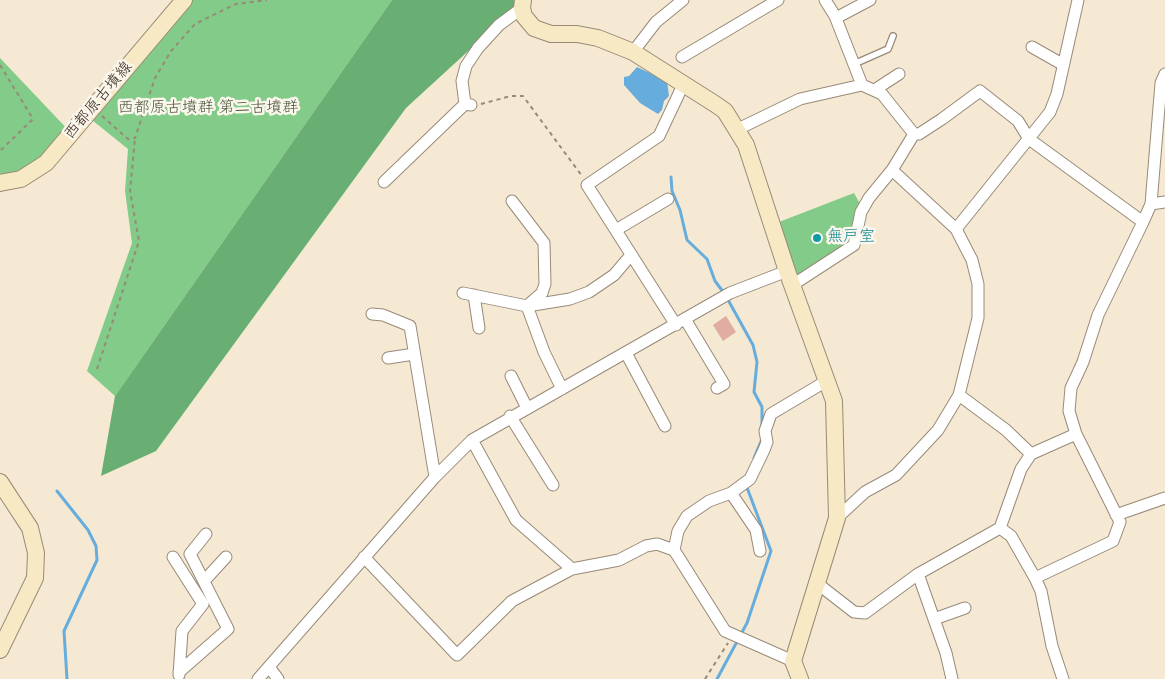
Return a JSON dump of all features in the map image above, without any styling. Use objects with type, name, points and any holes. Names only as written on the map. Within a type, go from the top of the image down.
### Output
[{"type":"street","name":"西都原古墳線","points":[[0,183],[21,179],[46,163],[184,0]]},
{"type":"street","points":[[633,52],[656,22],[683,0]]},
{"type":"street","points":[[682,57],[778,0]]},
{"type":"street","points":[[825,0],[836,18],[862,85]]},
{"type":"street","points":[[836,18],[870,0]]},
{"type":"street","points":[[956,229],[1050,112],[1057,94],[1062,64],[1078,0]]},
{"type":"street","points":[[522,4],[524,16],[534,28],[551,34],[577,34],[598,38],[633,52],[725,111],[738,129],[746,145],[834,401],[837,518],[793,661],[800,679]]},
{"type":"street","points":[[384,182],[468,105],[462,81],[466,66],[478,48],[499,24],[522,4]]},
{"type":"street","points":[[1032,47],[1062,64]]},
{"type":"street","points":[[876,89],[899,74]]},
{"type":"street","points":[[1035,578],[1114,541],[1120,522],[1076,434],[1069,411],[1071,388],[1083,362],[1098,314],[1151,204],[1161,83],[1165,74]]},
{"type":"street","points":[[683,85],[659,136],[587,184],[631,255],[724,384],[717,388]]},
{"type":"street","points":[[738,129],[800,99],[862,85],[876,89],[882,94],[914,134]]},
{"type":"street","points":[[914,134],[919,134],[980,91],[1018,121],[1030,138],[1143,222]]},
{"type":"street","points":[[258,679],[435,477],[472,440],[510,416],[626,353],[725,295],[791,277],[854,245],[861,212],[869,198],[892,170],[914,134]]},
{"type":"street","points":[[837,518],[865,492],[896,475],[938,430],[959,395],[978,318],[978,284],[972,260],[956,229],[892,170]]},
{"type":"street","points":[[616,230],[668,199]]},
{"type":"street","points":[[512,201],[544,243],[545,284],[542,293],[527,306]]},
{"type":"street","points":[[1151,204],[1165,202]]},
{"type":"street","points":[[479,328],[468,294],[527,306],[570,299],[590,292],[614,274],[631,255]]},
{"type":"street","points":[[527,306],[544,352],[562,389]]},
{"type":"street","points":[[372,314],[383,314],[410,326],[435,477]]},
{"type":"street","points":[[626,353],[665,426]]},
{"type":"street","points":[[388,358],[414,354]]},
{"type":"street","points":[[511,376],[527,408]]},
{"type":"street","points":[[674,550],[678,531],[686,516],[710,501],[735,490],[750,479],[767,442],[765,431],[771,414],[828,380]]},
{"type":"street","points":[[959,395],[1006,430],[1031,454]]},
{"type":"street","points":[[510,416],[553,486]]},
{"type":"street","points":[[818,584],[854,612],[865,613],[918,574],[1000,528],[1021,469],[1031,454],[1076,434]]},
{"type":"street","points":[[472,440],[516,520],[572,569]]},
{"type":"street","points":[[0,482],[30,528],[36,553],[35,578],[0,650]]},
{"type":"street","points":[[735,490],[756,530],[760,550]]},
{"type":"street","points":[[1116,514],[1165,498]]},
{"type":"street","points":[[1000,528],[1011,536],[1041,591],[1052,646],[1063,679]]},
{"type":"street","points":[[179,675],[228,628],[190,554],[206,534]]},
{"type":"street","points":[[364,558],[457,655],[512,602],[572,569],[619,560],[646,546],[657,544],[674,550],[725,631],[793,661]]},
{"type":"street","points":[[173,557],[203,604],[182,630],[179,675]]},
{"type":"street","points":[[204,581],[226,557]]},
{"type":"street","points":[[918,574],[952,679]]},
{"type":"street","points":[[934,619],[965,608]]},
{"type":"street","points":[[269,667],[278,679]]},
{"type":"lane","points":[[854,64],[888,49],[893,36]]},
{"type":"path","points":[[97,369],[139,241],[130,190],[135,138],[155,78],[171,51],[195,24],[236,4],[267,0]]},
{"type":"path","points":[[0,65],[33,120],[0,151]]},
{"type":"path","points":[[468,105],[511,96],[523,96],[587,184]]},
{"type":"path","points":[[99,113],[128,139],[135,138]]},
{"type":"path","points":[[705,679],[738,637]]},
{"type":"green space","name":"西都原古墳群 第二古墳群","points":[[184,0],[392,0],[115,396],[87,371],[132,243],[125,191],[128,149],[87,116]]},
{"type":"green space","points":[[392,0],[524,0],[406,108],[156,451],[101,476],[115,396]]},
{"type":"green space","points":[[0,58],[72,134],[46,163],[0,183]]},
{"type":"green space","points":[[854,193],[860,204],[852,242],[798,277],[779,222]]},
{"type":"water","points":[[637,67],[667,81],[669,96],[664,101],[662,110],[658,114],[640,103],[624,85],[624,77],[629,76]]},
{"type":"building","points":[[726,316],[736,332],[723,341],[713,325]]},
{"type":"waterway","points":[[671,177],[672,191],[680,210],[687,240],[707,259],[715,281],[724,293]]},
{"type":"waterway","points":[[727,298],[753,345],[757,362],[754,392],[762,407],[762,425]]},
{"type":"waterway","points":[[754,458],[762,439]]},
{"type":"waterway","points":[[717,679],[747,623],[771,551],[746,485]]},
{"type":"waterway","points":[[57,491],[88,530],[96,546],[97,560],[64,631],[67,679]]},
{"type":"place","name":"無戸室","points":[[817,238]]}]
